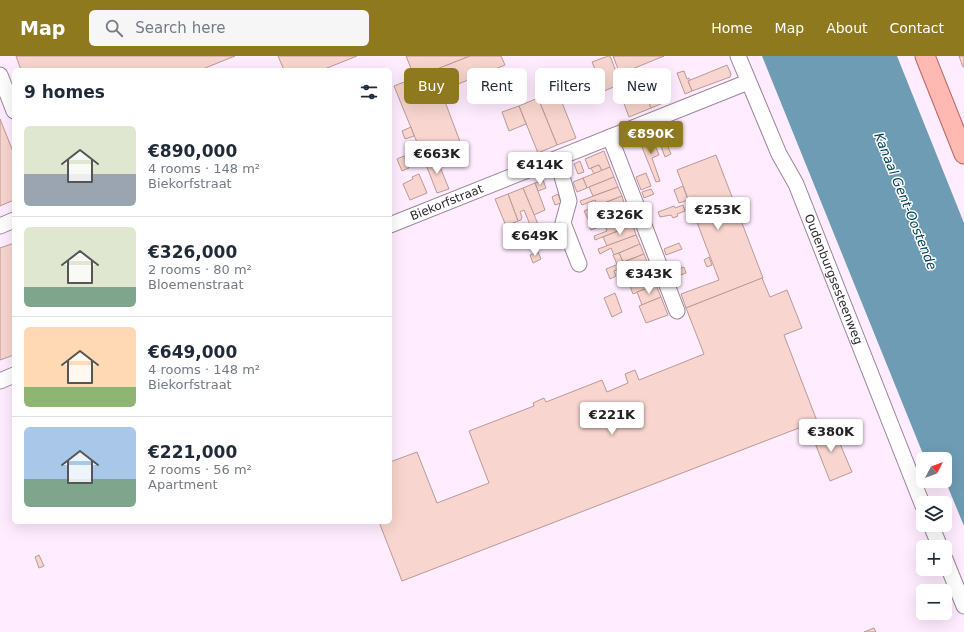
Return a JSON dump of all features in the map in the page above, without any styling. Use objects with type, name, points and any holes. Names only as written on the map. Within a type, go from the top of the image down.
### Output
[{"type":"main road","points":[[925,56],[961,147]]},
{"type":"street","name":"Oudenburgsesteenweg","points":[[738,56],[779,154],[796,184],[919,496]]},
{"type":"street","points":[[0,75],[12,106]]},
{"type":"street","name":"Biekorfstraat","points":[[392,224],[748,82]]},
{"type":"street","points":[[610,138],[677,312]]},
{"type":"street","points":[[557,159],[569,202],[563,223],[579,264]]},
{"type":"street","points":[[0,226],[12,221]]},
{"type":"street","points":[[0,381],[12,376]]},
{"type":"street","points":[[952,576],[964,606]]},
{"type":"water","name":"Kanaal Gent-Oostende","points":[[762,56],[897,56],[964,223],[964,526],[948,488],[952,488],[952,452],[922,452]]},
{"type":"building","points":[[16,56],[235,56],[205,68],[20,68]]},
{"type":"building","points":[[278,56],[357,56],[327,68],[283,68]]},
{"type":"building","points":[[406,56],[470,56],[440,68],[411,68]]},
{"type":"building","points":[[470,56],[501,56],[505,65],[498,68],[467,68],[467,80],[459,84],[459,68],[440,68]]},
{"type":"building","points":[[610,56],[615,68],[613,68],[613,87],[605,91],[605,68],[594,68],[592,62]]},
{"type":"building","points":[[613,56],[664,56],[635,68],[618,68]]},
{"type":"building","points":[[959,56],[964,56],[964,67],[963,67]]},
{"type":"building","points":[[727,65],[731,74],[730,77],[692,91],[688,81]]},
{"type":"building","points":[[684,71],[687,79],[689,78],[690,80],[688,81],[692,91],[685,94],[677,73]]},
{"type":"building","points":[[404,82],[404,104],[446,104],[462,147],[425,162],[394,86]]},
{"type":"building","points":[[535,99],[535,104],[540,104],[557,145],[538,153],[519,106],[527,104]]},
{"type":"building","points":[[540,104],[563,104],[576,138],[557,145]]},
{"type":"building","points":[[624,104],[649,104],[651,108],[629,117]]},
{"type":"building","points":[[649,104],[661,104],[651,108]]},
{"type":"building","points":[[519,106],[526,124],[509,131],[502,112]]},
{"type":"building","points":[[0,119],[12,149],[12,201],[0,206]]},
{"type":"building","points":[[411,127],[414,136],[405,139],[402,131]]},
{"type":"building","points":[[662,133],[671,154],[665,157],[657,136]]},
{"type":"building","points":[[652,138],[659,155],[652,158],[660,181],[656,182],[640,142]]},
{"type":"building","points":[[417,143],[419,149],[415,151],[413,144]]},
{"type":"building","points":[[460,147],[462,151],[454,154],[452,151]]},
{"type":"building","points":[[462,151],[465,158],[457,161],[454,154]]},
{"type":"building","points":[[604,151],[610,167],[602,171],[599,165],[589,169],[585,159]]},
{"type":"building","points":[[422,154],[424,161],[418,164],[415,157]]},
{"type":"building","points":[[716,155],[763,278],[686,308],[681,294],[719,280],[677,170]]},
{"type":"building","points":[[404,156],[409,168],[402,171],[397,159]]},
{"type":"building","points":[[436,157],[449,189],[437,193],[425,162]]},
{"type":"building","points":[[580,161],[584,172],[578,174],[574,164]]},
{"type":"building","points":[[599,165],[602,171],[594,174],[591,168]]},
{"type":"building","points":[[610,167],[614,177],[587,188],[583,178]]},
{"type":"building","points":[[646,173],[651,186],[641,190],[636,177]]},
{"type":"building","points":[[419,174],[427,193],[410,200],[403,184]]},
{"type":"building","points":[[614,177],[618,187],[593,196],[589,187]]},
{"type":"building","points":[[583,178],[587,188],[577,192],[573,182]]},
{"type":"building","points":[[543,180],[546,188],[538,191],[535,183]]},
{"type":"building","points":[[535,183],[545,210],[534,215],[523,188]]},
{"type":"building","points":[[683,186],[688,200],[679,203],[674,190]]},
{"type":"building","points":[[618,187],[622,196],[597,206],[595,200],[582,205],[580,201]]},
{"type":"building","points":[[523,188],[540,229],[533,232],[524,210],[520,212],[522,217],[521,220],[518,221],[508,194]]},
{"type":"building","points":[[651,189],[654,194],[644,198],[642,192]]},
{"type":"building","points":[[508,194],[518,221],[506,226],[495,199]]},
{"type":"building","points":[[558,194],[561,203],[555,205],[552,197]]},
{"type":"building","points":[[622,196],[625,206],[602,214],[600,209],[591,212],[593,217],[588,219],[584,211]]},
{"type":"building","points":[[683,205],[685,211],[677,214],[678,216],[673,218],[671,215],[660,217],[658,212],[674,206],[675,208]]},
{"type":"building","points":[[625,206],[629,215],[591,230],[589,226],[602,221],[600,215]]},
{"type":"building","points":[[629,215],[633,225],[595,240],[594,236],[607,231],[605,225]]},
{"type":"building","points":[[633,225],[636,235],[607,246],[603,237]]},
{"type":"building","points":[[636,235],[640,244],[614,255],[611,248],[600,254],[598,249]]},
{"type":"building","points":[[679,243],[682,249],[666,255],[664,249]]},
{"type":"building","points":[[12,244],[12,356],[0,360],[0,248]]},
{"type":"building","points":[[640,244],[644,254],[623,262],[619,253]]},
{"type":"building","points":[[538,252],[541,259],[533,263],[530,255]]},
{"type":"building","points":[[619,253],[623,262],[617,264],[613,255]]},
{"type":"building","points":[[644,254],[648,264],[626,272],[624,267],[614,271],[616,276],[610,279],[606,269]]},
{"type":"building","points":[[709,257],[712,265],[707,267],[704,260]]},
{"type":"building","points":[[648,264],[656,285],[633,294],[628,281],[630,280],[627,272]]},
{"type":"building","points":[[684,267],[686,273],[675,277],[673,271]]},
{"type":"building","points":[[762,278],[770,297],[787,290],[802,328],[784,335],[817,421],[402,581],[380,524],[392,524],[392,461],[417,452],[437,503],[489,483],[469,431],[534,406],[533,403],[544,398],[546,402],[602,380],[607,392],[628,383],[625,374],[635,370],[639,380],[704,354],[686,308]]},
{"type":"building","points":[[656,285],[661,297],[642,305],[637,292]]},
{"type":"building","points":[[615,293],[622,312],[612,317],[604,298]]},
{"type":"building","points":[[661,297],[668,315],[646,323],[639,306]]},
{"type":"building","points":[[832,425],[852,472],[830,481],[811,433]]},
{"type":"building","points":[[39,555],[44,566],[39,568],[35,557]]},
{"type":"building","points":[[874,628],[876,632],[864,632]]}]
